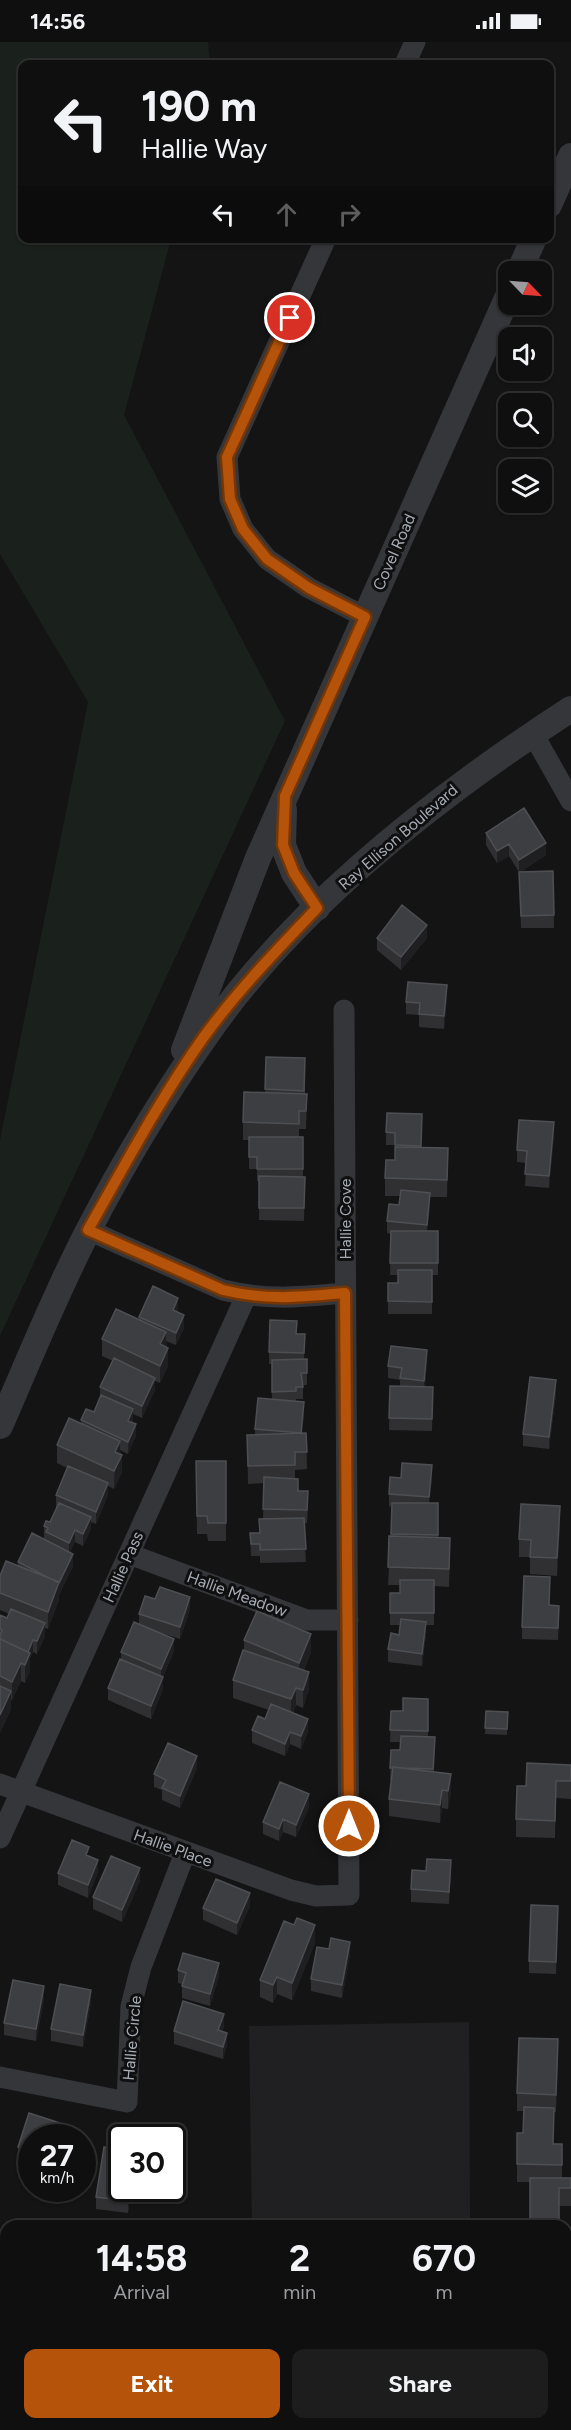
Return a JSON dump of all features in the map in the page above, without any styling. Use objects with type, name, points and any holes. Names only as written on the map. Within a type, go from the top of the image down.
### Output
[{"type":"street","points":[[407,60],[415,42]]},
{"type":"street","points":[[554,194],[571,156]]},
{"type":"street","points":[[324,243],[227,457],[230,499],[243,529],[267,559],[309,588],[365,617]]},
{"type":"street","points":[[524,261],[532,243]]},
{"type":"street","name":"Covel Road","points":[[317,908],[294,873],[283,845],[285,796],[500,315]]},
{"type":"street","name":"Ray Ellison Boulevard","points":[[0,1426],[88,1230],[168,1093],[203,1038],[233,1000],[271,955],[317,908],[386,844],[463,781],[571,709]]},
{"type":"street","points":[[532,734],[571,801]]},
{"type":"street","points":[[168,1093],[258,858],[285,796]]},
{"type":"street","name":"Hallie Cove","points":[[344,1010],[350,1895]]},
{"type":"street","points":[[88,1230],[223,1290],[246,1296],[274,1299],[345,1293]]},
{"type":"street","name":"Hallie Pass","points":[[0,1838],[246,1296]]},
{"type":"street","name":"Hallie Meadow","points":[[129,1554],[307,1620],[348,1620]]},
{"type":"street","name":"Hallie Place","points":[[0,1784],[291,1890],[316,1896],[350,1895]]},
{"type":"street","name":"Hallie Circle","points":[[0,2077],[128,2102],[131,2006],[141,1967],[185,1853]]},
{"type":"shaded area","points":[[0,42],[208,42],[210,60],[18,60],[18,243],[170,243],[124,415],[285,721],[0,1336],[0,1140],[88,702],[0,554]]},
{"type":"shaded area","points":[[469,2022],[470,2220],[252,2220],[249,2026]]},
{"type":"building","points":[[524,808],[546,843],[519,860],[509,844],[497,851],[486,833]]},
{"type":"building","points":[[553,871],[554,915],[521,916],[519,872]]},
{"type":"building","points":[[402,905],[427,925],[401,957],[377,938]]},
{"type":"building","points":[[408,982],[447,985],[444,1016],[419,1014],[420,1003],[406,1002]]},
{"type":"building","points":[[266,1057],[305,1058],[304,1091],[265,1089]]},
{"type":"building","points":[[244,1092],[307,1094],[306,1111],[299,1111],[299,1124],[243,1122]]},
{"type":"building","points":[[387,1113],[422,1114],[421,1146],[395,1145],[395,1133],[386,1132]]},
{"type":"building","points":[[519,1120],[554,1122],[549,1176],[525,1174],[527,1151],[517,1150]]},
{"type":"building","points":[[249,1137],[303,1137],[303,1169],[257,1169],[257,1157],[249,1157]]},
{"type":"building","points":[[395,1147],[448,1148],[447,1180],[385,1178],[386,1160],[395,1160]]},
{"type":"building","points":[[259,1176],[305,1177],[304,1208],[259,1208]]},
{"type":"building","points":[[401,1190],[430,1193],[427,1225],[387,1221],[389,1204],[399,1205]]},
{"type":"building","points":[[391,1231],[438,1231],[438,1263],[390,1263]]},
{"type":"building","points":[[398,1270],[432,1270],[432,1302],[388,1301],[388,1283],[398,1283]]},
{"type":"building","points":[[153,1286],[178,1298],[173,1310],[184,1315],[176,1333],[139,1317]]},
{"type":"building","points":[[116,1309],[166,1332],[160,1344],[168,1348],[160,1366],[102,1339]]},
{"type":"building","points":[[270,1320],[297,1321],[296,1334],[305,1334],[304,1353],[269,1352]]},
{"type":"building","points":[[391,1346],[427,1350],[424,1381],[400,1378],[402,1368],[388,1366]]},
{"type":"building","points":[[114,1358],[155,1378],[142,1406],[100,1387]]},
{"type":"building","points":[[307,1359],[307,1373],[301,1373],[303,1387],[296,1387],[296,1391],[272,1392],[272,1360]]},
{"type":"building","points":[[530,1377],[556,1380],[549,1437],[523,1434]]},
{"type":"building","points":[[390,1386],[433,1387],[432,1419],[389,1418]]},
{"type":"building","points":[[101,1395],[133,1409],[128,1421],[136,1424],[128,1442],[81,1420],[86,1409],[94,1412]]},
{"type":"building","points":[[258,1398],[304,1402],[301,1433],[255,1429]]},
{"type":"building","points":[[69,1418],[120,1441],[115,1452],[122,1455],[114,1471],[57,1445]]},
{"type":"building","points":[[306,1433],[307,1452],[295,1452],[295,1465],[248,1466],[247,1435]]},
{"type":"building","points":[[196,1461],[226,1461],[226,1523],[208,1523],[207,1516],[197,1516]]},
{"type":"building","points":[[402,1463],[432,1465],[429,1497],[389,1494],[390,1477],[401,1478]]},
{"type":"building","points":[[68,1466],[108,1483],[96,1512],[56,1495]]},
{"type":"building","points":[[264,1477],[298,1479],[298,1491],[308,1491],[307,1510],[263,1509]]},
{"type":"building","points":[[59,1503],[91,1517],[83,1534],[75,1530],[69,1543],[46,1532],[48,1528],[44,1526],[46,1521],[50,1522]]},
{"type":"building","points":[[392,1503],[438,1503],[438,1535],[391,1534]]},
{"type":"building","points":[[521,1504],[560,1506],[557,1558],[530,1557],[531,1540],[519,1539]]},
{"type":"building","points":[[304,1518],[306,1549],[260,1550],[260,1544],[251,1544],[250,1533],[260,1533],[259,1519]]},
{"type":"building","points":[[32,1533],[73,1554],[59,1583],[18,1562]]},
{"type":"building","points":[[389,1536],[450,1538],[449,1569],[388,1567]]},
{"type":"building","points":[[6,1561],[59,1582],[48,1612],[0,1593],[0,1576]]},
{"type":"building","points":[[524,1576],[550,1577],[549,1605],[559,1606],[558,1628],[522,1627]]},
{"type":"building","points":[[400,1580],[434,1580],[434,1613],[390,1613],[390,1593],[400,1593]]},
{"type":"building","points":[[160,1587],[190,1597],[180,1627],[139,1614],[145,1596],[155,1599]]},
{"type":"building","points":[[11,1609],[45,1623],[37,1641],[33,1640],[28,1652],[0,1639],[2,1630],[0,1629],[0,1615],[7,1618]]},
{"type":"building","points":[[257,1611],[311,1634],[299,1663],[244,1640]]},
{"type":"building","points":[[401,1619],[426,1622],[422,1654],[388,1649],[391,1633],[399,1635]]},
{"type":"building","points":[[134,1622],[174,1639],[161,1669],[121,1652]]},
{"type":"building","points":[[0,1639],[30,1653],[25,1665],[21,1663],[12,1682],[0,1676]]},
{"type":"building","points":[[243,1650],[309,1672],[303,1690],[296,1688],[291,1699],[233,1680]]},
{"type":"building","points":[[120,1659],[163,1677],[151,1706],[108,1688]]},
{"type":"building","points":[[0,1686],[11,1691],[0,1715]]},
{"type":"building","points":[[403,1698],[428,1699],[428,1731],[390,1730],[391,1711],[403,1711]]},
{"type":"building","points":[[271,1704],[308,1719],[301,1736],[290,1732],[285,1744],[252,1730],[258,1716],[265,1719]]},
{"type":"building","points":[[486,1711],[508,1712],[507,1729],[485,1728]]},
{"type":"building","points":[[401,1736],[435,1737],[433,1769],[390,1768],[391,1750],[400,1750]]},
{"type":"building","points":[[168,1743],[197,1756],[180,1796],[162,1788],[166,1780],[154,1774]]},
{"type":"building","points":[[527,1763],[571,1765],[571,1781],[556,1781],[555,1821],[516,1819],[517,1786],[526,1786]]},
{"type":"building","points":[[393,1767],[451,1774],[448,1791],[442,1790],[440,1805],[389,1799]]},
{"type":"building","points":[[280,1782],[309,1794],[296,1825],[283,1819],[279,1829],[263,1822]]},
{"type":"building","points":[[72,1840],[89,1847],[86,1855],[98,1860],[88,1885],[58,1873]]},
{"type":"building","points":[[111,1856],[140,1868],[122,1910],[93,1897]]},
{"type":"building","points":[[427,1859],[451,1860],[449,1892],[411,1889],[412,1870],[426,1871]]},
{"type":"building","points":[[216,1879],[250,1893],[237,1923],[203,1908]]},
{"type":"building","points":[[531,1905],[558,1906],[556,1962],[529,1961]]},
{"type":"building","points":[[297,1918],[315,1925],[292,1983],[277,1977],[273,1985],[260,1980],[284,1921],[294,1925]]},
{"type":"building","points":[[331,1938],[350,1942],[342,1985],[311,1979],[317,1947],[329,1949]]},
{"type":"building","points":[[183,1953],[219,1963],[210,1994],[182,1986],[186,1973],[178,1970]]},
{"type":"building","points":[[13,1980],[44,1986],[36,2029],[4,2023]]},
{"type":"building","points":[[60,1984],[91,1990],[83,2035],[51,2029]]},
{"type":"building","points":[[183,2001],[224,2014],[218,2030],[227,2033],[223,2047],[174,2031]]},
{"type":"building","points":[[519,2038],[558,2039],[556,2095],[517,2093]]},
{"type":"building","points":[[524,2107],[554,2108],[553,2144],[562,2144],[562,2165],[517,2164],[517,2133],[523,2133]]},
{"type":"building","points":[[29,2113],[60,2123],[60,2124],[25,2124]]},
{"type":"building","points":[[104,2147],[108,2148],[108,2198],[96,2197]]},
{"type":"building","points":[[530,2178],[571,2178],[571,2188],[559,2188],[559,2220],[530,2220]]},
{"type":"route","points":[[290,318],[227,457],[230,499],[243,529],[267,559],[309,588],[365,617],[285,796],[283,845],[294,873],[317,908],[271,955],[203,1038],[132,1152],[88,1230],[223,1290],[246,1296],[274,1299],[345,1293],[349,1826]]}]
